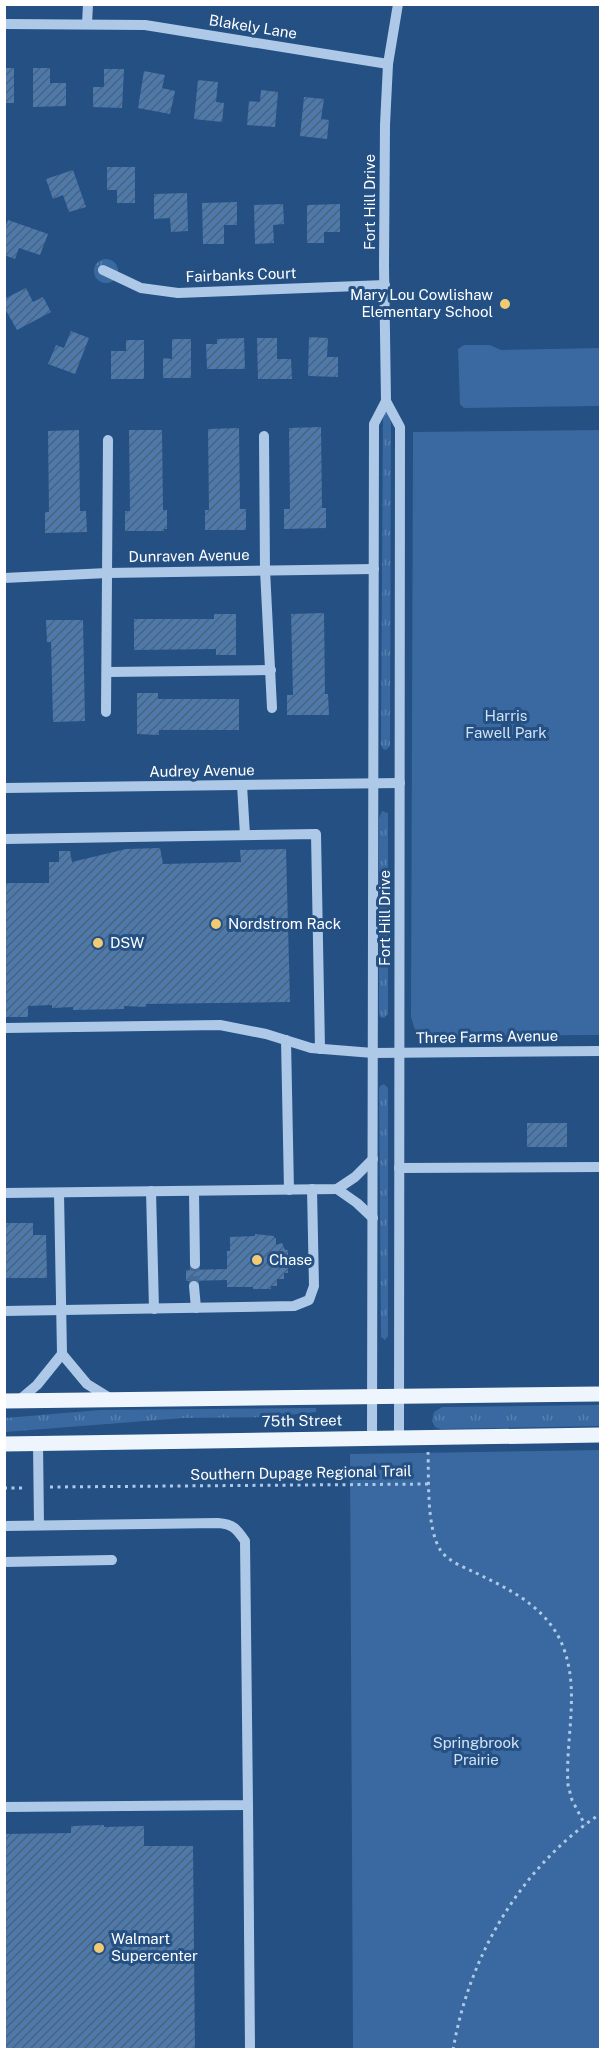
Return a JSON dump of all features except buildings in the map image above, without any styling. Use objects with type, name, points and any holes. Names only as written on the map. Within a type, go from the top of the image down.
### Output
[{"type":"main road","name":"75th Street","points":[[11,1401],[600,1394]]},
{"type":"main road","name":"75th Street","points":[[4,1444],[600,1436]]},
{"type":"street","points":[[87,24],[88,4]]},
{"type":"street","name":"Fort Hill Drive","points":[[398,4],[388,64],[385,125],[385,285],[386,401],[400,427],[399,1438]]},
{"type":"street","name":"Blakely Lane","points":[[4,24],[145,26],[388,64]]},
{"type":"street","name":"Fairbanks Court","points":[[104,270],[141,288],[178,293],[385,285]]},
{"type":"street","name":"Fort Hill Drive","points":[[372,1438],[374,424],[386,401]]},
{"type":"street","points":[[264,436],[265,570],[272,708]]},
{"type":"street","points":[[106,712],[108,440]]},
{"type":"street","name":"Dunraven Avenue","points":[[4,578],[106,573],[374,569]]},
{"type":"street","points":[[107,672],[271,670]]},
{"type":"street","name":"Audrey Avenue","points":[[4,789],[400,783]]},
{"type":"street","points":[[243,786],[245,835]]},
{"type":"street","points":[[4,838],[316,834],[320,1049]]},
{"type":"street","name":"Three Farms Avenue","points":[[4,1028],[220,1025],[266,1034],[320,1049],[373,1053],[600,1051]]},
{"type":"street","points":[[286,1040],[289,1190]]},
{"type":"street","points":[[4,1193],[337,1189],[355,1177],[373,1160]]},
{"type":"street","points":[[399,1168],[600,1167]]},
{"type":"street","points":[[4,1311],[294,1306],[309,1300],[314,1286],[312,1189]]},
{"type":"street","points":[[337,1189],[373,1218]]},
{"type":"street","points":[[151,1191],[154,1309]]},
{"type":"street","points":[[194,1191],[195,1264]]},
{"type":"street","points":[[59,1193],[62,1354],[87,1384],[113,1400]]},
{"type":"street","points":[[194,1286],[196,1308]]},
{"type":"street","points":[[11,1401],[37,1385],[62,1354]]},
{"type":"street","points":[[38,1443],[39,1526]]},
{"type":"street","points":[[4,1526],[218,1523],[237,1528],[245,1541],[250,2049]]},
{"type":"street","points":[[4,1562],[112,1560]]},
{"type":"street","points":[[4,1807],[248,1805]]},
{"type":"path","points":[[428,1438],[429,1484]]},
{"type":"path","name":"Southern Dupage Regional Trail","points":[[51,1487],[429,1484],[433,1528],[441,1551],[452,1561],[527,1600],[549,1622],[561,1644],[572,1681],[568,1785],[572,1800],[585,1825]]},
{"type":"path","points":[[4,1488],[28,1488]]},
{"type":"path","points":[[453,2049],[465,1995],[474,1970],[493,1932],[523,1887],[585,1825],[600,1814]]},
{"type":"green space","points":[[106,259],[114,263],[118,271],[114,279],[106,283],[98,279],[94,271],[98,263]]},
{"type":"green space","points":[[464,345],[490,345],[501,350],[600,348],[600,406],[464,408],[460,404],[458,349]]},
{"type":"green space","points":[[383,411],[391,414],[390,746],[386,750],[381,745]]},
{"type":"green space","name":"Harris Fawell Park","points":[[600,430],[600,1035],[423,1036],[416,1033],[411,1017],[413,432]]},
{"type":"green space","points":[[382,811],[388,813],[388,1014],[384,1018],[380,1017],[379,1013],[379,818]]},
{"type":"green space","points":[[384,1084],[388,1088],[388,1336],[385,1340],[381,1337],[379,1089]]},
{"type":"green space","points":[[600,1405],[600,1426],[441,1429],[435,1427],[432,1421],[434,1412],[442,1407]]},
{"type":"green space","points":[[316,1408],[316,1412],[268,1417],[184,1418],[5,1432],[5,1418],[100,1410]]},
{"type":"green space","name":"Springbrook Prairie","points":[[600,1450],[600,2049],[353,2049],[350,1454]]},
{"type":"tunnel","points":[[194,1286],[195,1264]]},
{"type":"place","name":"Mary Lou Cowlishaw Elementary School","points":[[505,304]]},
{"type":"place","name":"Nordstrom Rack","points":[[216,924]]},
{"type":"place","name":"DSW","points":[[98,943]]},
{"type":"place","name":"Chase","points":[[257,1260]]},
{"type":"place","name":"Walmart Supercenter","points":[[99,1948]]}]
